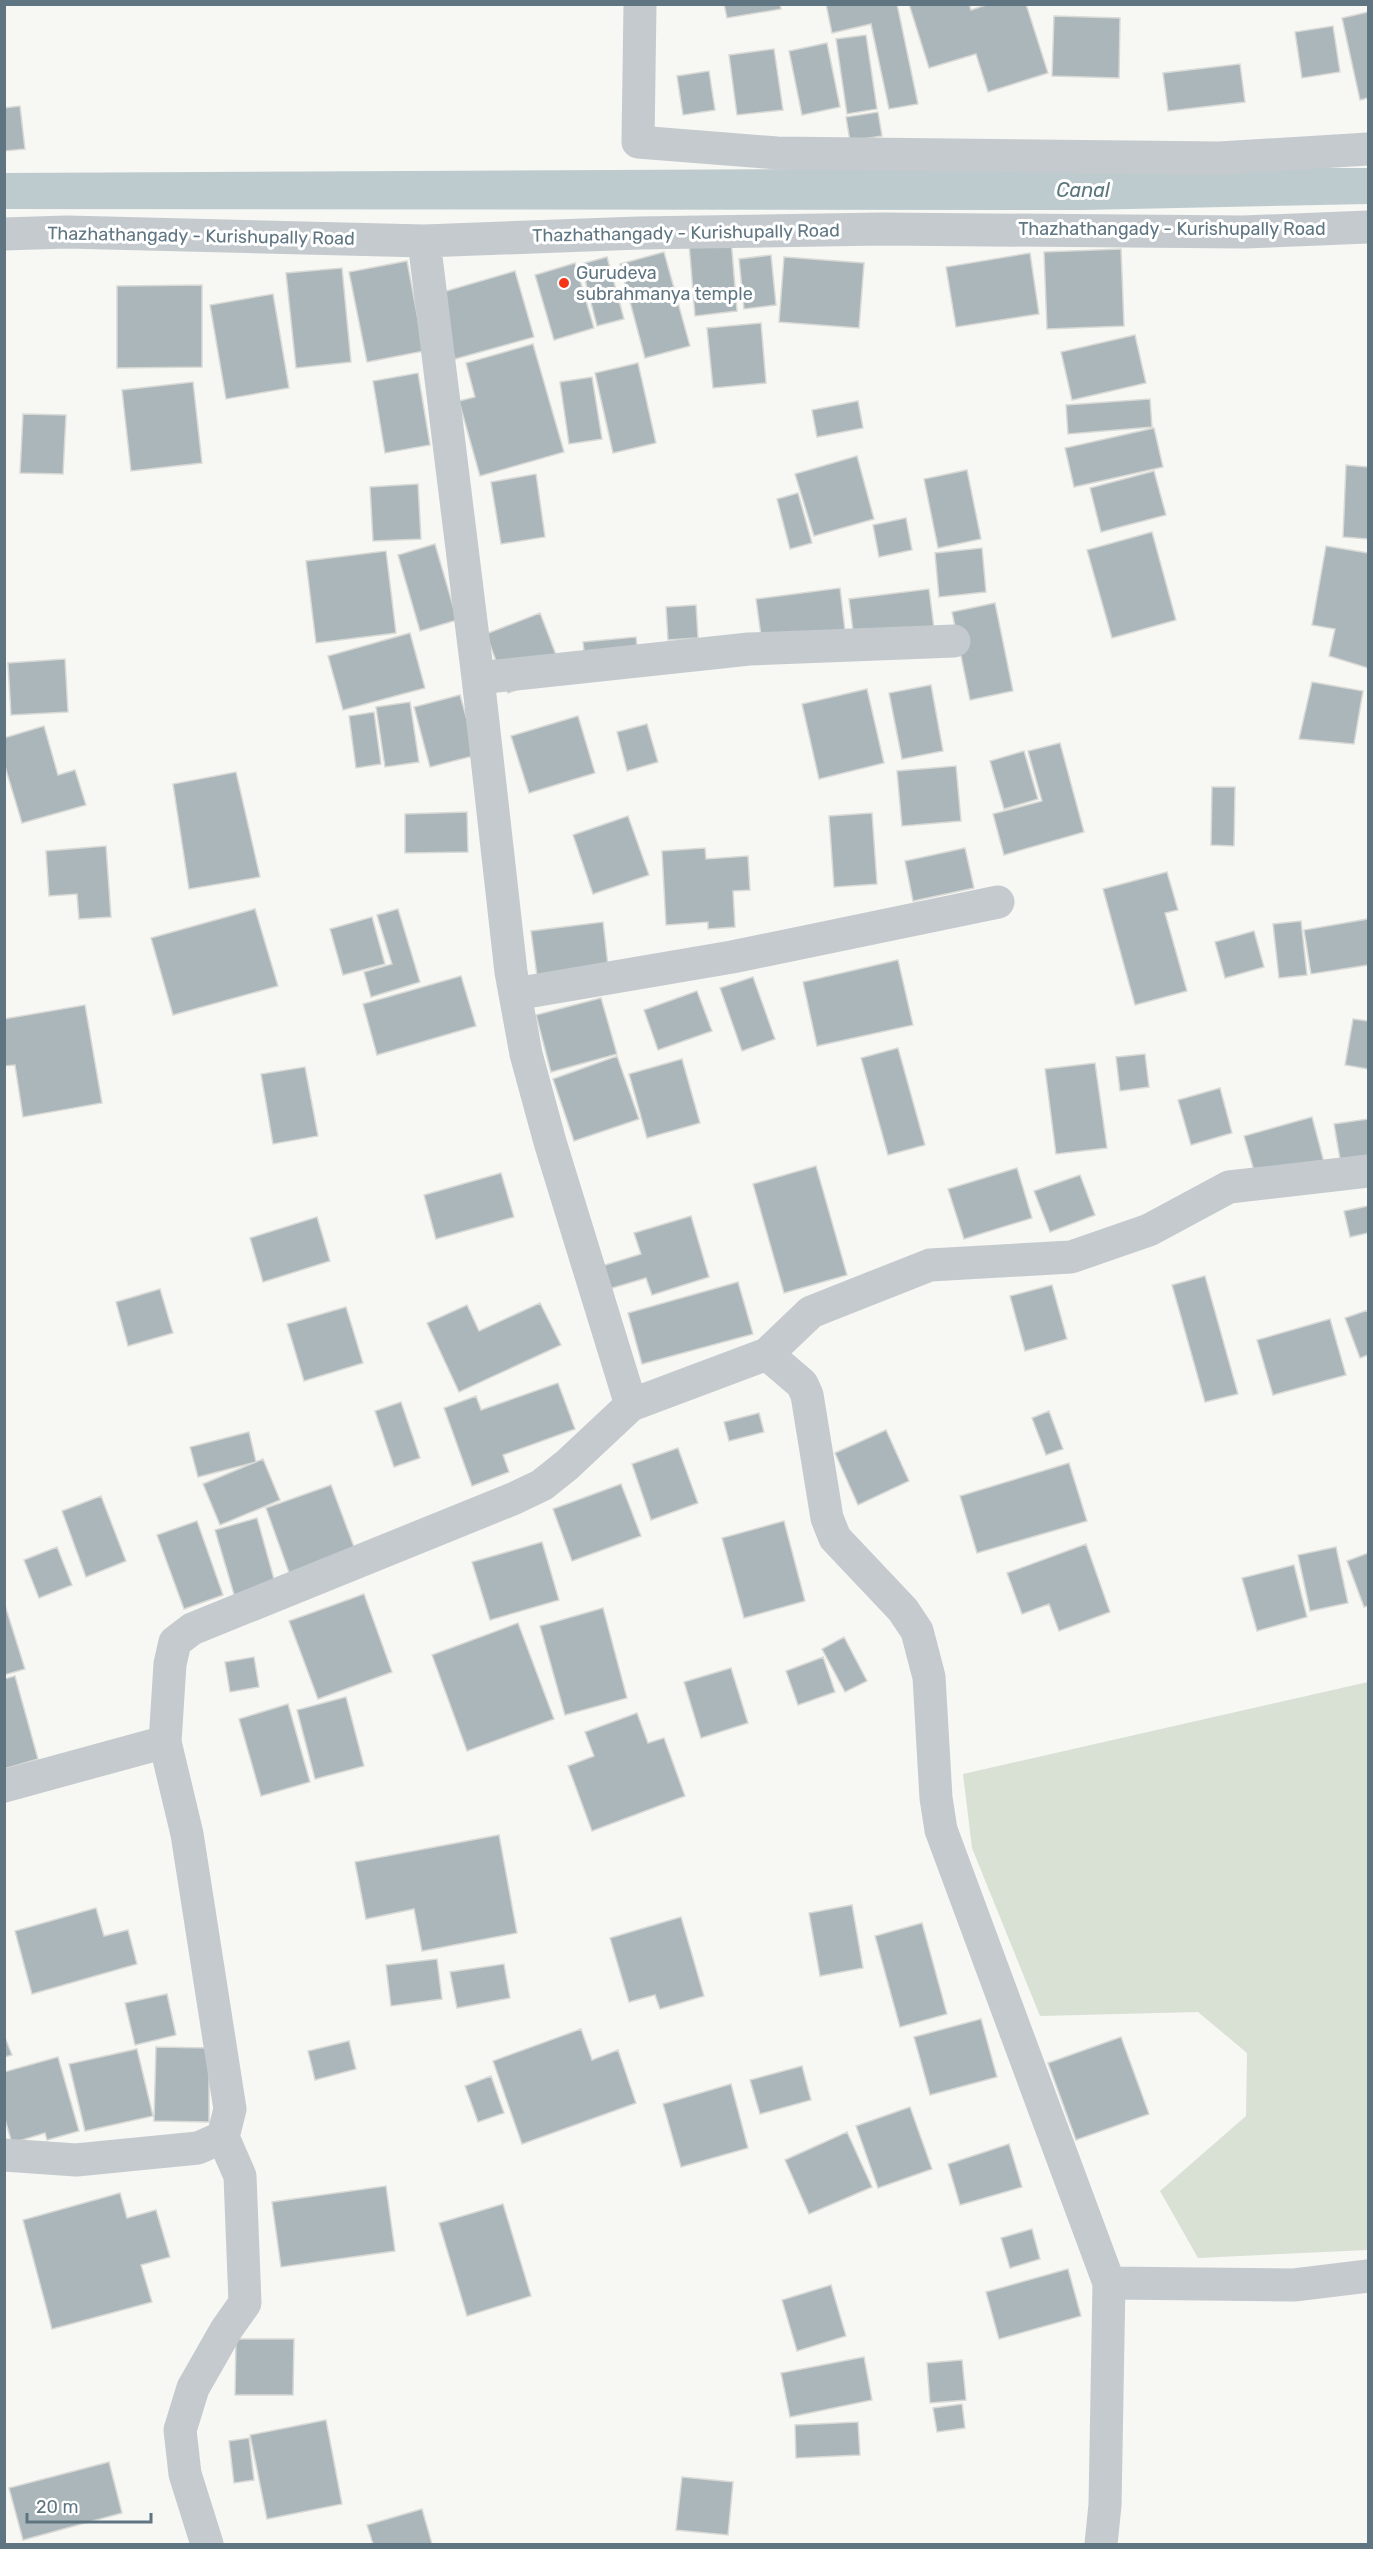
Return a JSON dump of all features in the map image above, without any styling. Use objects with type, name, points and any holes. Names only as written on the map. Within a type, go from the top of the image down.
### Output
[{"type":"street","points":[[640,4],[638,142],[777,153],[1219,158],[1368,149]]},
{"type":"street","name":"Thazhathangady - Kurishupally Road","points":[[4,234],[68,232],[424,241],[639,233],[882,229],[1244,232],[1368,228]]},
{"type":"street","points":[[424,241],[515,994],[526,1054],[550,1142],[631,1405]]},
{"type":"street","points":[[478,678],[749,650],[954,641]]},
{"type":"street","points":[[515,994],[732,957],[998,902]]},
{"type":"street","points":[[207,2544],[185,2474],[180,2430],[193,2388],[226,2330],[245,2303],[240,2176],[223,2137],[230,2109],[187,1834],[165,1742],[170,1664],[175,1642],[192,1629],[542,1485],[567,1465],[631,1405],[768,1354],[811,1312],[930,1264],[1071,1257],[1149,1230],[1229,1187],[1368,1172]]},
{"type":"street","points":[[768,1354],[802,1384],[807,1395],[827,1518],[835,1538],[903,1610],[917,1631],[929,1677],[936,1798],[941,1830],[1109,2283],[1105,2505],[1101,2544]]},
{"type":"street","points":[[4,1786],[165,1742]]},
{"type":"street","points":[[4,2155],[76,2160],[198,2148],[223,2137]]},
{"type":"street","points":[[1109,2283],[1294,2285],[1368,2276]]},
{"type":"shaded area","points":[[1368,1682],[1368,2250],[1198,2258],[1160,2191],[1246,2116],[1247,2053],[1198,2012],[1040,2016],[972,1848],[963,1774]]},
{"type":"water","name":"Canal","points":[[1368,168],[1368,204],[1083,210],[5,209],[4,173]]},
{"type":"building","points":[[724,4],[780,4],[781,9],[727,18]]},
{"type":"building","points":[[826,4],[897,4],[918,104],[889,109],[871,24],[832,33]]},
{"type":"building","points":[[909,4],[969,4],[971,10],[989,4],[1026,4],[1048,73],[988,92],[976,54],[929,68]]},
{"type":"building","points":[[1368,12],[1368,98],[1360,100],[1342,18]]},
{"type":"building","points":[[1054,16],[1120,18],[1119,78],[1052,76]]},
{"type":"building","points":[[1333,26],[1340,72],[1302,78],[1295,32]]},
{"type":"building","points":[[866,35],[877,109],[847,114],[836,39]]},
{"type":"building","points":[[827,43],[840,107],[802,115],[789,51]]},
{"type":"building","points":[[774,49],[783,110],[737,115],[729,55]]},
{"type":"building","points":[[1240,64],[1245,102],[1168,111],[1163,73]]},
{"type":"building","points":[[709,71],[715,110],[683,115],[677,76]]},
{"type":"building","points":[[20,106],[25,149],[4,151],[4,108]]},
{"type":"building","points":[[878,112],[882,136],[850,141],[846,117]]},
{"type":"building","points":[[731,239],[737,311],[695,316],[689,243]]},
{"type":"building","points":[[1121,249],[1124,326],[1047,329],[1044,252]]},
{"type":"building","points":[[664,252],[690,346],[645,358],[620,264]]},
{"type":"building","points":[[1030,253],[1039,314],[956,327],[946,267]]},
{"type":"building","points":[[771,255],[776,305],[744,309],[739,259]]},
{"type":"building","points":[[607,257],[624,319],[597,326],[581,264]]},
{"type":"building","points":[[784,257],[864,263],[859,328],[779,322]]},
{"type":"building","points":[[407,261],[424,351],[367,362],[349,272]]},
{"type":"building","points":[[575,263],[594,328],[554,340],[535,275]]},
{"type":"building","points":[[342,268],[351,362],[296,368],[286,273]]},
{"type":"building","points":[[515,271],[534,337],[455,359],[436,294]]},
{"type":"building","points":[[202,285],[202,367],[117,368],[117,286]]},
{"type":"building","points":[[273,294],[289,388],[226,399],[210,305]]},
{"type":"building","points":[[761,323],[766,383],[713,388],[707,328]]},
{"type":"building","points":[[1135,335],[1146,383],[1072,400],[1061,352]]},
{"type":"building","points":[[533,344],[564,452],[480,476],[459,401],[475,397],[466,363]]},
{"type":"building","points":[[638,363],[656,443],[613,453],[595,373]]},
{"type":"building","points":[[418,373],[430,445],[385,453],[373,381]]},
{"type":"building","points":[[592,377],[602,439],[569,444],[560,382]]},
{"type":"building","points":[[193,382],[202,463],[131,471],[122,390]]},
{"type":"building","points":[[1150,399],[1152,427],[1068,434],[1066,405]]},
{"type":"building","points":[[858,401],[863,428],[817,437],[812,410]]},
{"type":"building","points":[[23,414],[66,415],[63,474],[20,473]]},
{"type":"building","points":[[1154,428],[1163,467],[1074,487],[1065,448]]},
{"type":"building","points":[[857,456],[874,519],[814,536],[795,474]]},
{"type":"building","points":[[1346,465],[1368,467],[1368,539],[1343,537]]},
{"type":"building","points":[[967,470],[981,539],[938,548],[924,479]]},
{"type":"building","points":[[1154,471],[1166,515],[1101,532],[1090,488]]},
{"type":"building","points":[[536,474],[545,537],[501,544],[491,482]]},
{"type":"building","points":[[418,484],[421,539],[373,541],[370,487]]},
{"type":"building","points":[[798,493],[812,543],[790,549],[777,499]]},
{"type":"building","points":[[906,518],[912,550],[879,557],[873,525]]},
{"type":"building","points":[[1152,532],[1176,620],[1112,638],[1087,550]]},
{"type":"building","points":[[435,544],[457,620],[420,631],[398,555]]},
{"type":"building","points":[[1326,546],[1368,553],[1368,668],[1329,656],[1335,629],[1312,625]]},
{"type":"building","points":[[982,548],[986,592],[939,597],[935,553]]},
{"type":"building","points":[[386,551],[396,633],[316,643],[306,561]]},
{"type":"building","points":[[840,588],[846,639],[763,650],[756,599]]},
{"type":"building","points":[[929,589],[936,644],[856,654],[849,599]]},
{"type":"building","points":[[995,603],[1013,691],[970,700],[952,612]]},
{"type":"building","points":[[696,605],[698,638],[668,640],[666,607]]},
{"type":"building","points":[[540,613],[563,673],[508,693],[486,634]]},
{"type":"building","points":[[410,633],[425,688],[343,710],[328,656]]},
{"type":"building","points":[[636,637],[640,672],[587,678],[583,642]]},
{"type":"building","points":[[65,659],[68,712],[11,715],[8,663]]},
{"type":"building","points":[[1312,682],[1363,691],[1354,744],[1299,739]]},
{"type":"building","points":[[931,685],[943,751],[902,759],[889,693]]},
{"type":"building","points":[[867,689],[884,763],[819,779],[802,704]]},
{"type":"building","points":[[460,695],[477,755],[430,767],[414,707]]},
{"type":"building","points":[[410,702],[419,762],[385,767],[376,707]]},
{"type":"building","points":[[374,712],[381,764],[356,768],[349,716]]},
{"type":"building","points":[[578,716],[595,773],[529,793],[511,736]]},
{"type":"building","points":[[647,724],[658,762],[627,771],[617,732]]},
{"type":"building","points":[[44,726],[58,775],[75,770],[86,805],[22,823],[4,763],[4,738]]},
{"type":"building","points":[[1060,743],[1084,832],[1004,855],[993,814],[1042,801],[1028,751]]},
{"type":"building","points":[[1024,751],[1038,799],[1004,809],[990,761]]},
{"type":"building","points":[[956,766],[961,821],[902,826],[897,771]]},
{"type":"building","points":[[236,772],[260,877],[189,889],[173,784]]},
{"type":"building","points":[[1212,787],[1235,787],[1234,846],[1211,845]]},
{"type":"building","points":[[467,812],[468,852],[405,853],[405,814]]},
{"type":"building","points":[[872,813],[877,884],[834,887],[829,816]]},
{"type":"building","points":[[628,816],[649,875],[593,894],[573,835]]},
{"type":"building","points":[[106,846],[111,917],[79,919],[77,894],[49,896],[46,851]]},
{"type":"building","points":[[705,848],[706,859],[748,856],[750,890],[733,891],[735,927],[708,929],[708,922],[666,925],[662,851]]},
{"type":"building","points":[[965,848],[974,888],[913,901],[905,861]]},
{"type":"building","points":[[1167,872],[1178,910],[1165,913],[1187,991],[1135,1005],[1103,889]]},
{"type":"building","points":[[255,909],[278,986],[173,1015],[151,938]]},
{"type":"building","points":[[398,909],[420,982],[371,997],[364,972],[392,964],[377,915]]},
{"type":"building","points":[[372,917],[385,964],[343,975],[330,929]]},
{"type":"building","points":[[1368,919],[1368,965],[1311,974],[1304,930]]},
{"type":"building","points":[[1301,921],[1307,975],[1279,978],[1273,924]]},
{"type":"building","points":[[603,922],[608,966],[537,976],[531,931]]},
{"type":"building","points":[[1254,931],[1264,967],[1225,978],[1215,942]]},
{"type":"building","points":[[898,960],[913,1025],[817,1046],[803,982]]},
{"type":"building","points":[[461,976],[476,1026],[377,1055],[363,1004]]},
{"type":"building","points":[[753,977],[775,1039],[742,1051],[720,988]]},
{"type":"building","points":[[697,991],[712,1031],[658,1050],[644,1010]]},
{"type":"building","points":[[601,998],[617,1054],[551,1072],[536,1015]]},
{"type":"building","points":[[85,1005],[102,1103],[23,1117],[15,1065],[4,1066],[4,1019]]},
{"type":"building","points":[[1353,1019],[1368,1021],[1368,1069],[1345,1065]]},
{"type":"building","points":[[898,1048],[925,1145],[888,1155],[861,1058]]},
{"type":"building","points":[[1145,1054],[1149,1087],[1120,1091],[1116,1057]]},
{"type":"building","points":[[617,1056],[639,1119],[574,1141],[553,1079]]},
{"type":"building","points":[[682,1059],[700,1123],[647,1138],[629,1074]]},
{"type":"building","points":[[1095,1063],[1107,1148],[1056,1154],[1045,1069]]},
{"type":"building","points":[[305,1067],[318,1136],[273,1144],[261,1074]]},
{"type":"building","points":[[1220,1088],[1232,1133],[1191,1145],[1178,1100]]},
{"type":"building","points":[[1312,1117],[1326,1170],[1259,1188],[1244,1136]]},
{"type":"building","points":[[1368,1119],[1368,1160],[1341,1165],[1334,1124]]},
{"type":"building","points":[[816,1166],[847,1275],[784,1293],[753,1184]]},
{"type":"building","points":[[1017,1168],[1032,1218],[964,1239],[948,1189]]},
{"type":"building","points":[[501,1173],[514,1217],[436,1239],[424,1195]]},
{"type":"building","points":[[1080,1175],[1095,1215],[1050,1232],[1034,1191]]},
{"type":"building","points":[[1368,1206],[1368,1233],[1350,1237],[1344,1211]]},
{"type":"building","points":[[691,1216],[709,1277],[652,1295],[646,1278],[609,1289],[602,1266],[641,1254],[634,1233]]},
{"type":"building","points":[[317,1217],[330,1261],[263,1282],[250,1238]]},
{"type":"building","points":[[1205,1276],[1238,1394],[1205,1402],[1172,1285]]},
{"type":"building","points":[[738,1282],[753,1334],[642,1364],[628,1313]]},
{"type":"building","points":[[1052,1285],[1067,1339],[1025,1351],[1010,1296]]},
{"type":"building","points":[[160,1289],[173,1333],[128,1346],[116,1302]]},
{"type":"building","points":[[540,1303],[561,1345],[459,1392],[427,1323],[467,1305],[479,1331]]},
{"type":"building","points":[[346,1307],[363,1363],[304,1381],[287,1324]]},
{"type":"building","points":[[1368,1310],[1368,1355],[1360,1358],[1345,1318]]},
{"type":"building","points":[[1330,1319],[1346,1375],[1273,1395],[1257,1340]]},
{"type":"building","points":[[558,1383],[575,1429],[503,1455],[509,1472],[472,1486],[444,1408],[476,1396],[481,1410]]},
{"type":"building","points":[[401,1402],[420,1458],[394,1467],[375,1411]]},
{"type":"building","points":[[1049,1411],[1063,1449],[1046,1455],[1032,1418]]},
{"type":"building","points":[[759,1413],[764,1432],[729,1441],[724,1422]]},
{"type":"building","points":[[886,1430],[909,1481],[858,1505],[835,1453]]},
{"type":"building","points":[[249,1432],[256,1462],[198,1477],[190,1447]]},
{"type":"building","points":[[678,1448],[698,1503],[651,1520],[632,1464]]},
{"type":"building","points":[[263,1459],[280,1500],[220,1525],[203,1484]]},
{"type":"building","points":[[1069,1463],[1087,1521],[977,1553],[960,1496]]},
{"type":"building","points":[[621,1484],[641,1536],[572,1561],[553,1509]]},
{"type":"building","points":[[331,1485],[357,1555],[291,1578],[266,1508]]},
{"type":"building","points":[[101,1496],[126,1561],[86,1577],[62,1511]]},
{"type":"building","points":[[257,1518],[277,1590],[236,1601],[215,1530]]},
{"type":"building","points":[[197,1521],[223,1595],[184,1609],[157,1535]]},
{"type":"building","points":[[784,1521],[805,1601],[744,1618],[722,1538]]},
{"type":"building","points":[[542,1542],[559,1600],[490,1620],[472,1562]]},
{"type":"building","points":[[1086,1544],[1110,1612],[1059,1631],[1049,1604],[1022,1614],[1007,1573]]},
{"type":"building","points":[[57,1547],[72,1585],[39,1598],[24,1560]]},
{"type":"building","points":[[1336,1547],[1348,1603],[1310,1611],[1298,1555]]},
{"type":"building","points":[[1368,1553],[1368,1606],[1364,1607],[1347,1561]]},
{"type":"building","points":[[1294,1565],[1307,1617],[1257,1631],[1242,1578]]},
{"type":"building","points":[[364,1594],[392,1672],[318,1699],[289,1621]]},
{"type":"building","points":[[4,1602],[25,1669],[4,1675]]},
{"type":"building","points":[[603,1608],[627,1698],[565,1715],[540,1626]]},
{"type":"building","points":[[518,1623],[554,1719],[467,1751],[432,1655]]},
{"type":"building","points":[[844,1637],[867,1681],[845,1692],[822,1649]]},
{"type":"building","points":[[254,1657],[259,1687],[230,1692],[225,1662]]},
{"type":"building","points":[[823,1657],[835,1692],[798,1705],[786,1671]]},
{"type":"building","points":[[731,1668],[748,1723],[701,1738],[684,1682]]},
{"type":"building","points":[[15,1676],[38,1759],[4,1769],[4,1679]]},
{"type":"building","points":[[346,1697],[364,1766],[315,1779],[297,1710]]},
{"type":"building","points":[[288,1704],[310,1782],[261,1796],[239,1719]]},
{"type":"building","points":[[637,1713],[648,1743],[664,1738],[685,1796],[592,1831],[568,1766],[594,1756],[585,1732]]},
{"type":"building","points":[[499,1835],[517,1933],[422,1951],[414,1909],[366,1919],[355,1862]]},
{"type":"building","points":[[852,1905],[863,1968],[820,1976],[809,1913]]},
{"type":"building","points":[[96,1908],[104,1936],[128,1930],[137,1964],[32,1994],[15,1931]]},
{"type":"building","points":[[681,1917],[704,1996],[660,2009],[655,1995],[629,2002],[610,1938]]},
{"type":"building","points":[[922,1923],[947,2014],[900,2027],[875,1936]]},
{"type":"building","points":[[437,1959],[442,1999],[391,2006],[386,1965]]},
{"type":"building","points":[[504,1964],[510,1998],[457,2008],[450,1972]]},
{"type":"building","points":[[167,1994],[176,2035],[135,2045],[125,2003]]},
{"type":"building","points":[[981,2019],[997,2077],[930,2095],[914,2037]]},
{"type":"building","points":[[581,2029],[592,2060],[618,2050],[636,2103],[522,2144],[493,2061]]},
{"type":"building","points":[[4,2035],[12,2055],[4,2057]]},
{"type":"building","points":[[1121,2037],[1149,2114],[1076,2140],[1048,2063]]},
{"type":"building","points":[[349,2041],[356,2069],[315,2080],[308,2051]]},
{"type":"building","points":[[156,2047],[209,2048],[209,2122],[154,2121]]},
{"type":"building","points":[[137,2049],[153,2116],[85,2131],[69,2064]]},
{"type":"building","points":[[58,2057],[79,2131],[47,2140],[45,2133],[12,2143],[4,2116],[4,2072]]},
{"type":"building","points":[[802,2066],[811,2100],[760,2114],[750,2080]]},
{"type":"building","points":[[491,2076],[504,2113],[478,2122],[465,2086]]},
{"type":"building","points":[[731,2084],[748,2148],[681,2167],[663,2104]]},
{"type":"building","points":[[910,2107],[932,2169],[878,2188],[856,2126]]},
{"type":"building","points":[[847,2132],[872,2187],[809,2214],[785,2160]]},
{"type":"building","points":[[1009,2144],[1022,2187],[960,2205],[948,2164]]},
{"type":"building","points":[[386,2186],[395,2251],[281,2267],[272,2202]]},
{"type":"building","points":[[120,2193],[127,2218],[156,2210],[170,2257],[141,2265],[152,2302],[52,2329],[23,2220]]},
{"type":"building","points":[[503,2204],[531,2296],[467,2316],[439,2223]]},
{"type":"building","points":[[1032,2229],[1040,2259],[1010,2268],[1001,2238]]},
{"type":"building","points":[[1068,2269],[1081,2316],[999,2339],[986,2292]]},
{"type":"building","points":[[831,2285],[846,2336],[797,2351],[782,2300]]},
{"type":"building","points":[[236,2339],[294,2339],[293,2395],[235,2395]]},
{"type":"building","points":[[864,2357],[872,2400],[790,2417],[781,2373]]},
{"type":"building","points":[[962,2360],[966,2400],[930,2403],[927,2363]]},
{"type":"building","points":[[962,2404],[965,2428],[937,2432],[933,2408]]},
{"type":"building","points":[[326,2420],[342,2504],[267,2519],[250,2435]]},
{"type":"building","points":[[858,2422],[860,2455],[796,2458],[795,2425]]},
{"type":"building","points":[[249,2438],[254,2480],[234,2483],[229,2441]]},
{"type":"building","points":[[109,2462],[122,2513],[23,2540],[9,2488]]},
{"type":"building","points":[[682,2477],[733,2482],[728,2535],[676,2530]]},
{"type":"building","points":[[422,2509],[432,2544],[373,2544],[367,2525]]},
{"type":"place","name":"Gurudeva subrahmanya temple","points":[[564,283]]}]
